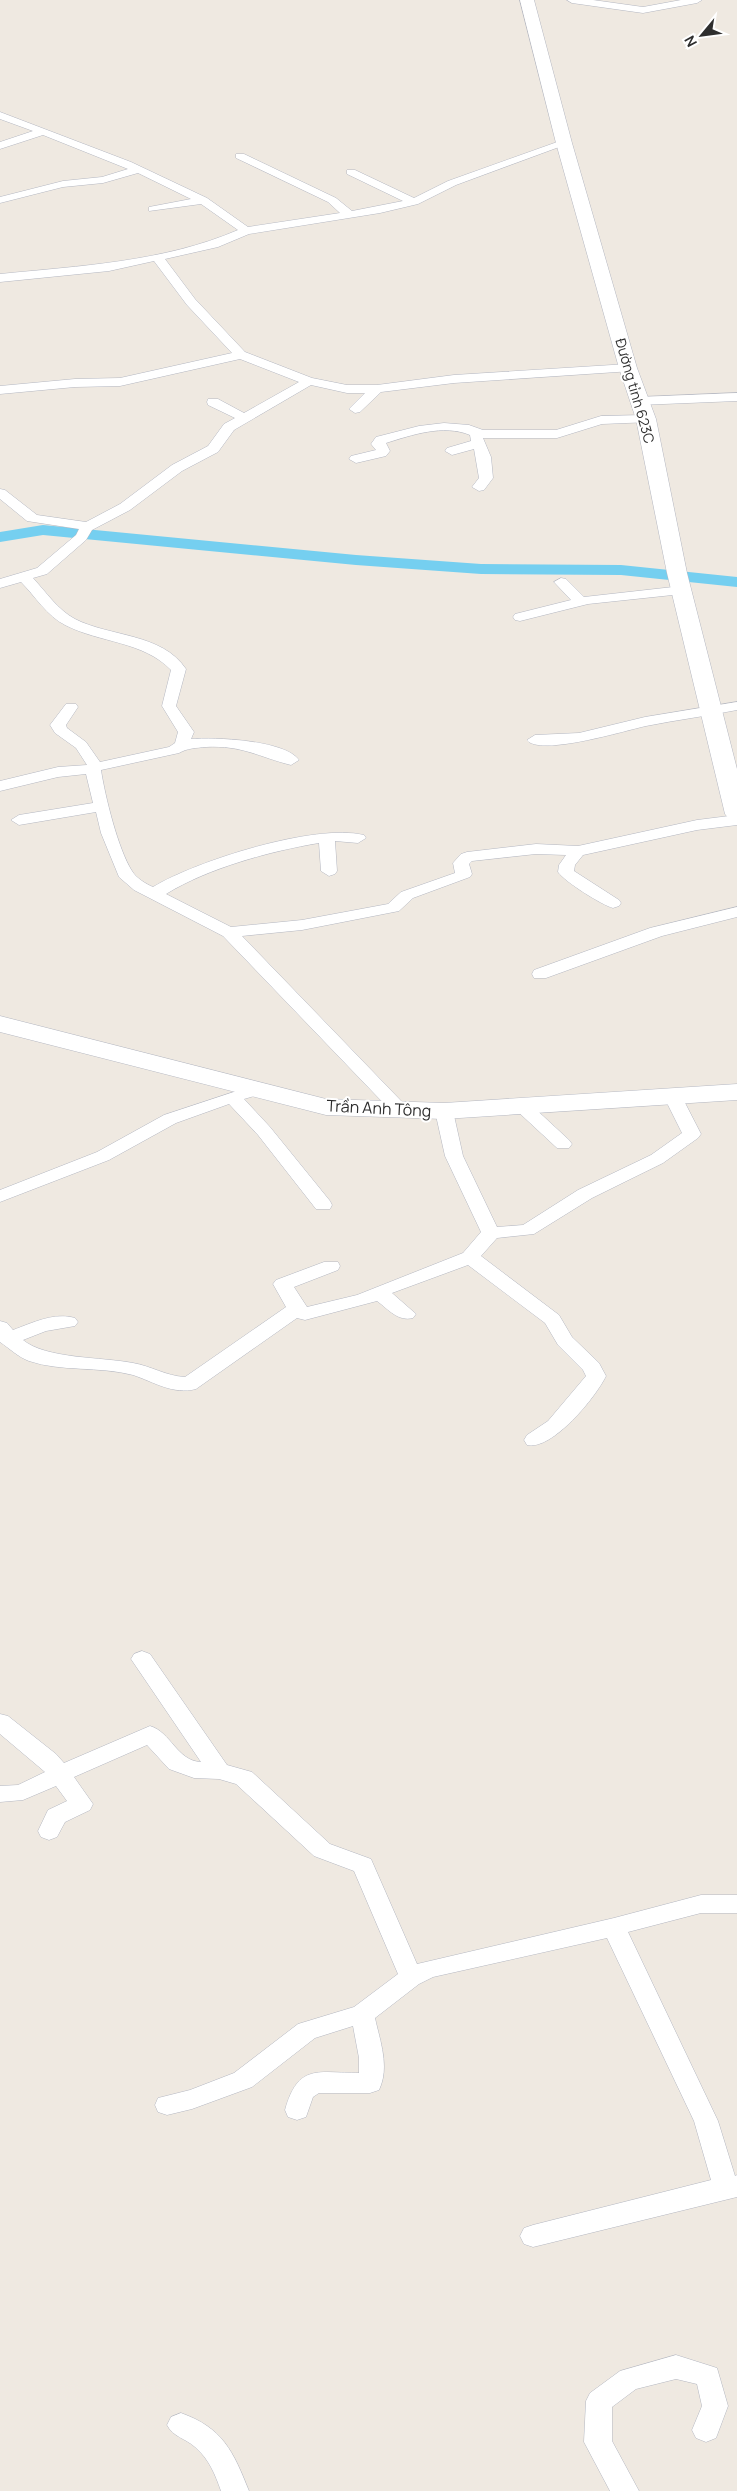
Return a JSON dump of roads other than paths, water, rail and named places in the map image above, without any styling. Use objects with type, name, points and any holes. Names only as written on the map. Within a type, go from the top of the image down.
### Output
[{"type":"main road","name":"Đường tỉnh 623C","points":[[527,0],[564,143],[628,368],[638,401],[646,419],[679,580],[737,814]]},
{"type":"main road","name":"Trần Anh Tông","points":[[0,1024],[243,1093],[326,1107],[444,1111],[737,1092]]},
{"type":"street","points":[[572,0],[643,10],[697,0]]},
{"type":"street","points":[[0,115],[45,131],[202,200],[246,231]]},
{"type":"street","points":[[0,146],[45,131]]},
{"type":"street","points":[[0,278],[109,267],[214,245],[246,231],[350,215],[414,202],[452,183],[564,143]]},
{"type":"street","points":[[240,156],[332,200],[350,215]]},
{"type":"street","points":[[0,200],[64,184],[88,183],[137,170]]},
{"type":"street","points":[[351,172],[414,202]]},
{"type":"street","points":[[0,187],[14,195]]},
{"type":"street","points":[[153,209],[202,200]]},
{"type":"street","points":[[157,257],[191,302],[241,355],[309,381],[347,389],[377,389],[454,379],[628,368]]},
{"type":"street","points":[[0,390],[75,382],[120,382],[241,355]]},
{"type":"street","points":[[0,584],[25,578],[42,571],[84,531],[125,507],[170,473],[213,449],[229,427],[309,381]]},
{"type":"street","points":[[355,409],[377,389]]},
{"type":"street","points":[[638,401],[737,397]]},
{"type":"street","points":[[213,402],[245,418]]},
{"type":"street","points":[[452,451],[480,439],[557,434],[601,420],[646,419]]},
{"type":"street","points":[[356,459],[382,453],[384,451],[378,444],[381,440],[429,428],[455,426],[480,439],[486,478],[479,487]]},
{"type":"street","points":[[0,493],[31,518],[51,522],[72,522],[84,531]]},
{"type":"street","points":[[25,578],[67,620],[100,634],[131,641],[176,663],[180,669],[169,706],[186,732],[182,745]]},
{"type":"street","points":[[520,617],[679,580]]},
{"type":"street","points":[[562,582],[576,603],[579,620]]},
{"type":"street","points":[[535,740],[587,738],[644,723],[737,706]]},
{"type":"street","points":[[72,707],[58,725],[60,730],[81,745],[94,769],[109,833],[125,874],[140,887],[229,932],[400,1110]]},
{"type":"street","points":[[0,786],[42,776],[94,769],[174,750],[182,745],[211,741],[238,742],[291,760]]},
{"type":"street","points":[[19,820],[102,806]]},
{"type":"street","points":[[229,932],[302,925],[393,908],[407,895],[461,876],[464,874],[461,862],[474,856],[536,849],[578,852],[697,825],[737,820]]},
{"type":"street","points":[[154,894],[173,882],[244,858],[328,837],[358,838]]},
{"type":"street","points":[[328,837],[329,871]]},
{"type":"street","points":[[578,852],[567,865],[566,872],[578,884],[605,895],[613,904]]},
{"type":"street","points":[[540,974],[656,932],[737,912]]},
{"type":"street","points":[[0,1196],[103,1156],[170,1119],[243,1093],[264,1132],[323,1205]]},
{"type":"street","points":[[332,1266],[284,1284],[297,1309],[305,1314],[325,1307],[371,1298],[378,1292],[470,1257],[491,1233],[527,1230],[585,1194],[657,1158],[692,1134],[674,1097]]},
{"type":"street","points":[[522,1106],[563,1144]]},
{"type":"street","points":[[444,1111],[454,1156],[491,1233]]},
{"type":"street","points":[[470,1257],[552,1320],[565,1341],[592,1367],[596,1376],[555,1426],[534,1440]]},
{"type":"street","points":[[378,1292],[406,1314]]},
{"type":"street","points":[[4,1333],[20,1349],[34,1356],[134,1369],[172,1383],[189,1384],[297,1309]]},
{"type":"street","points":[[4,1333],[68,1322]]},
{"type":"street","points":[[142,1659],[219,1771]]},
{"type":"street","points":[[0,1722],[48,1760],[82,1804],[56,1816],[49,1832]]},
{"type":"street","points":[[0,1794],[10,1796],[24,1792],[150,1734],[177,1763],[194,1770],[219,1771],[244,1778],[322,1850],[363,1865],[411,1977]]},
{"type":"street","points":[[167,2105],[192,2099],[242,2080],[307,2031],[362,2014],[411,1977],[428,1969],[614,1927],[701,1904],[737,1904]]},
{"type":"street","points":[[534,2236],[732,2186],[706,2121],[614,1927]]},
{"type":"street","points":[[297,2110],[302,2092],[314,2083],[370,2082],[374,2069],[369,2057],[362,2014]]},
{"type":"street","points":[[625,2491],[598,2442],[599,2401],[629,2379],[676,2367],[708,2376],[715,2406],[706,2430]]},
{"type":"street","points":[[181,2425],[198,2431],[222,2457],[234,2491]]},
{"type":"waterway","points":[[0,537],[43,530],[234,550],[356,560],[481,569],[621,570],[737,582]]}]
